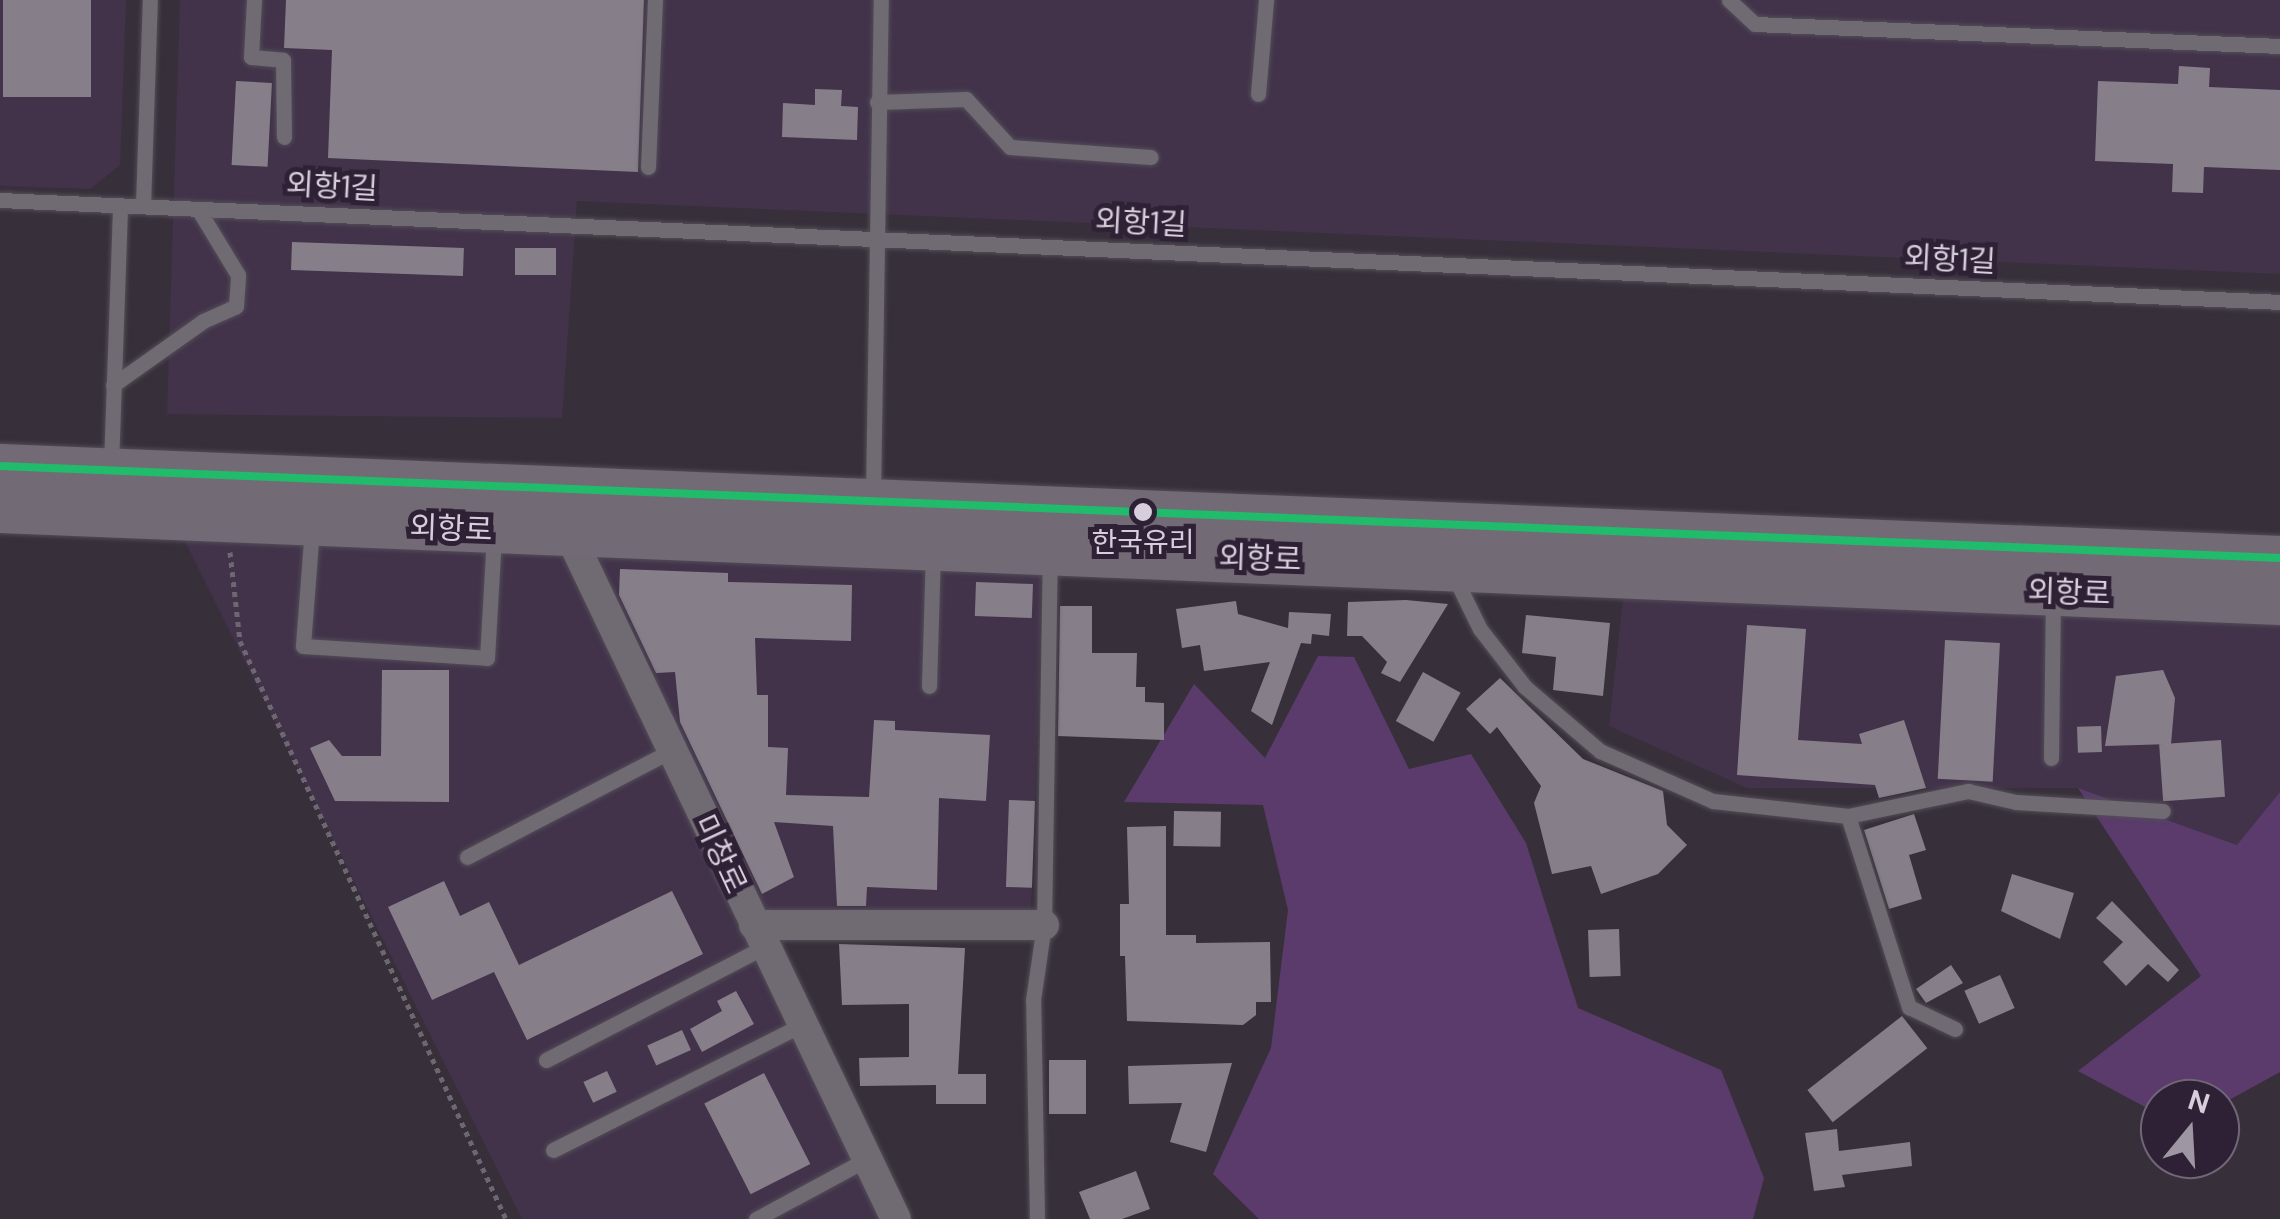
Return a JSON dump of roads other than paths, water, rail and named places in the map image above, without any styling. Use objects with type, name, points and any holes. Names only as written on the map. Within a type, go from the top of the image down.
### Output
[{"type":"main road","name":"외항로","points":[[0,466],[2280,558]]},
{"type":"main road","name":"외항로","points":[[0,510],[2280,602]]},
{"type":"street","name":"미창로","points":[[548,487],[896,1219]]},
{"type":"street","points":[[759,936],[1044,925]]},
{"type":"lane","points":[[144,206],[150,0]]},
{"type":"lane","points":[[254,0],[250,58],[283,60],[284,137]]},
{"type":"lane","points":[[648,167],[655,0]]},
{"type":"lane","points":[[873,500],[881,0]]},
{"type":"lane","points":[[1258,94],[1266,0]]},
{"type":"lane","points":[[1730,0],[1755,24],[2280,46]]},
{"type":"lane","points":[[877,102],[966,99],[1010,148],[1151,157]]},
{"type":"lane","name":"외항1길","points":[[0,200],[2280,302]]},
{"type":"lane","points":[[110,470],[120,205]]},
{"type":"lane","points":[[114,385],[204,320],[236,306],[238,275],[198,209]]},
{"type":"lane","points":[[312,523],[303,646],[487,658],[494,530]]},
{"type":"lane","points":[[929,686],[933,546]]},
{"type":"lane","points":[[1037,1219],[1033,1000],[1044,925],[1050,550]]},
{"type":"lane","points":[[1450,568],[1480,630],[1525,686],[1600,751],[1712,801],[1848,816],[1968,791],[2016,802],[2163,810]]},
{"type":"lane","points":[[2051,758],[2052,593]]},
{"type":"lane","points":[[467,858],[671,751]]},
{"type":"lane","points":[[1848,816],[1909,1007],[1955,1030]]},
{"type":"lane","points":[[546,1060],[759,936]]},
{"type":"lane","points":[[552,1150],[802,1025]]},
{"type":"lane","points":[[756,1219],[867,1158]]},
{"type":"place","name":"한국유리","points":[[1143,512]]}]
